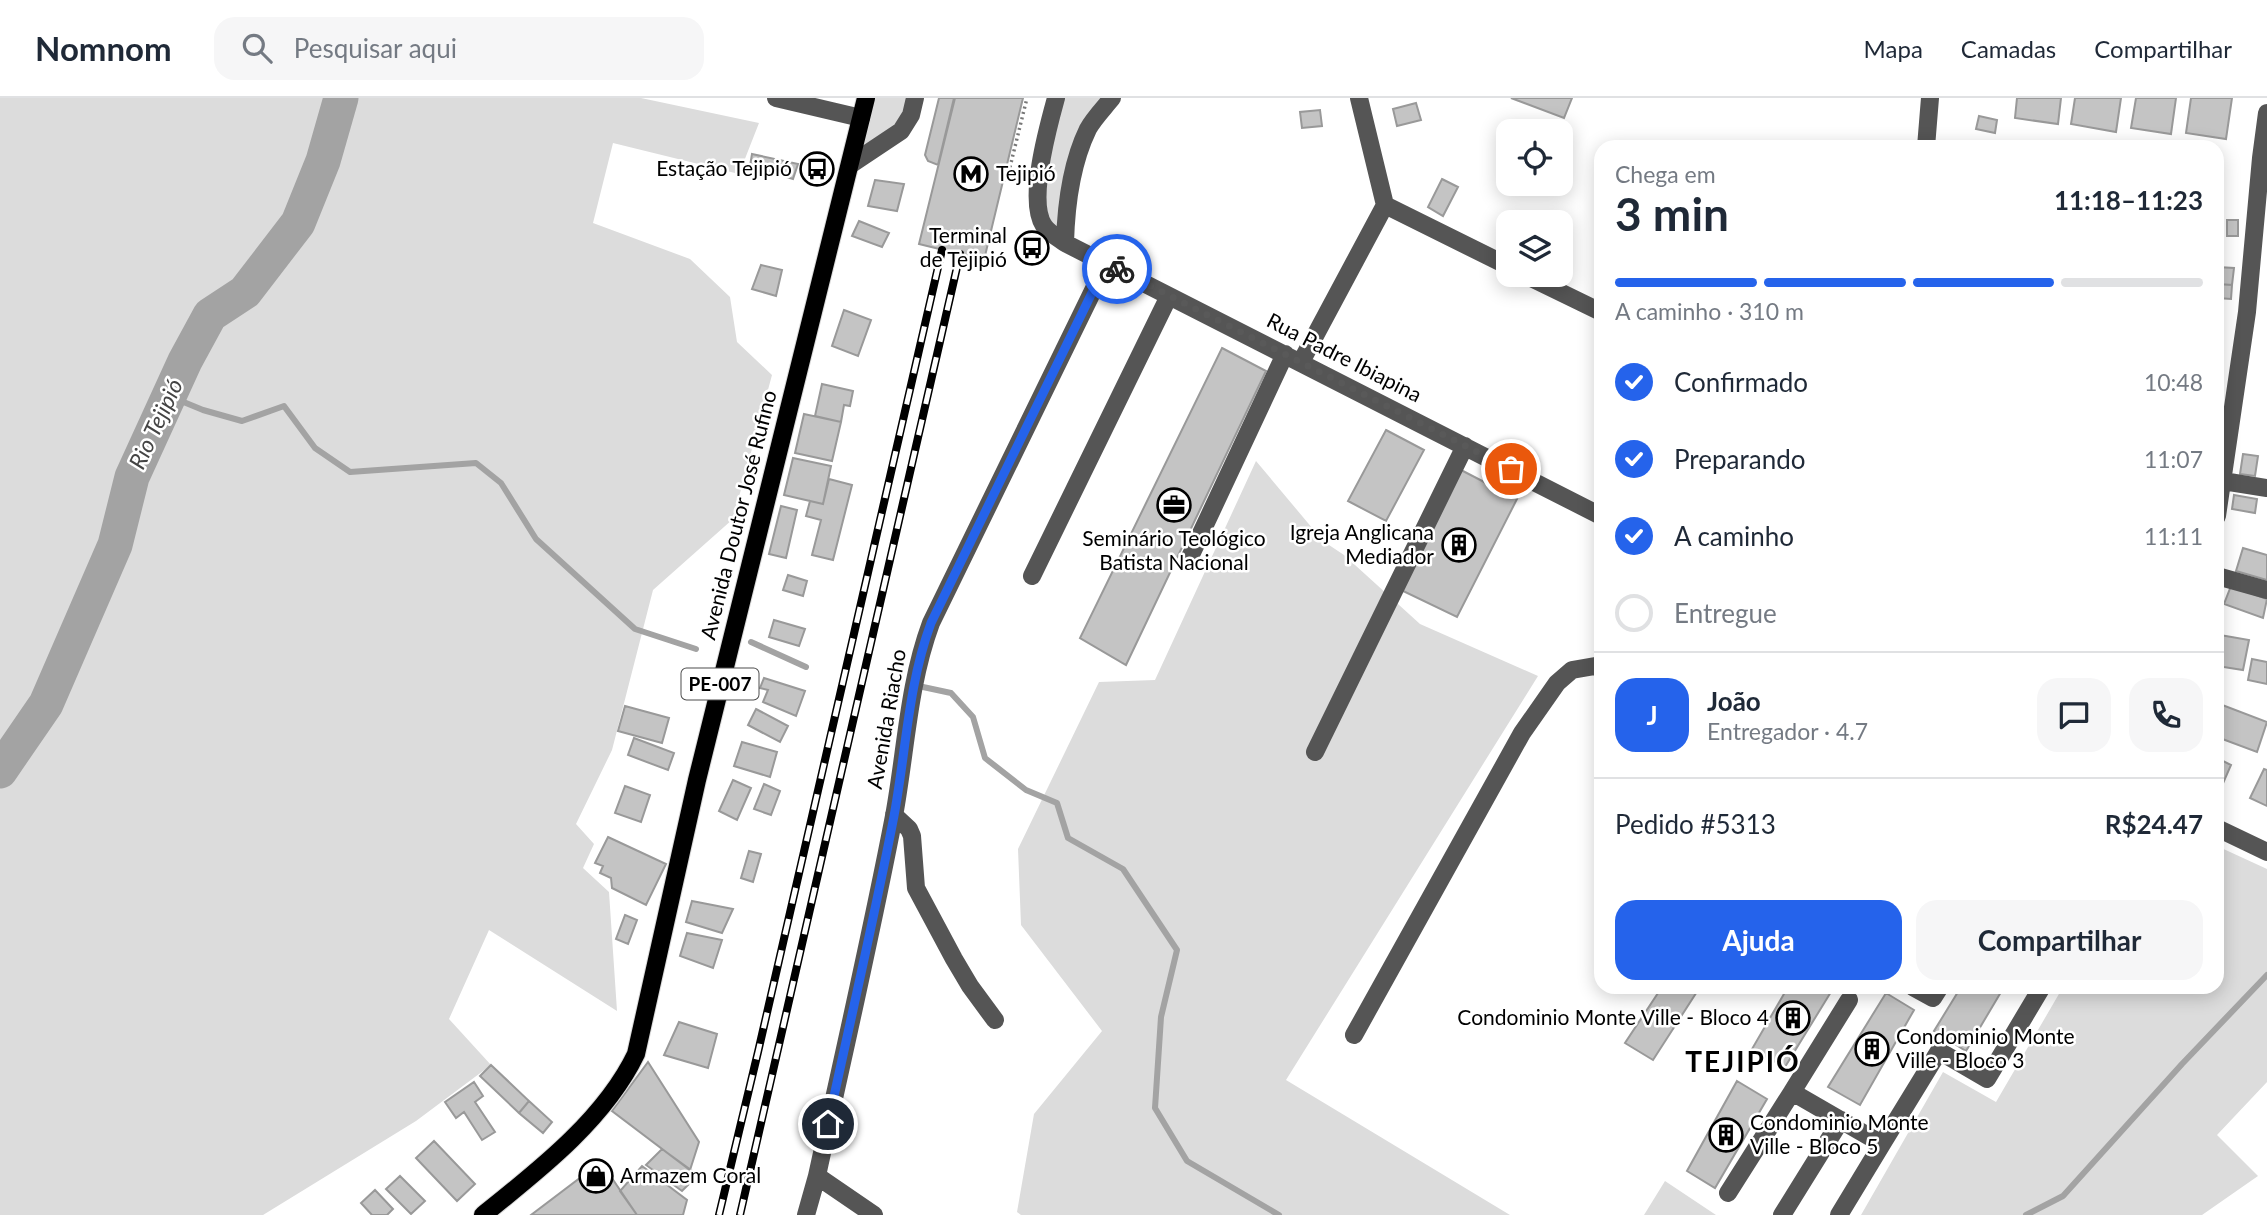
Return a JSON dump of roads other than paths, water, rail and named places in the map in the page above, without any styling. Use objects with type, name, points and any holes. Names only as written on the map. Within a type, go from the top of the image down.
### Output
[{"type":"main road","name":"Avenida Doutor José Rufino","points":[[483,1215],[534,1174],[580,1130],[618,1086],[636,1054],[696,780],[866,98]]},
{"type":"street","points":[[776,98],[816,102],[861,118]]},
{"type":"street","points":[[849,165],[901,131],[911,115],[915,98]]},
{"type":"street","name":"Rua Padre Ibiapina","points":[[1056,98],[1036,191],[1039,217],[1045,227],[1065,243],[1594,512]]},
{"type":"street","points":[[1065,243],[1065,212],[1078,157],[1089,128],[1112,98]]},
{"type":"street","points":[[1189,559],[1293,358],[1385,205],[1359,98]]},
{"type":"street","points":[[1927,140],[1930,98]]},
{"type":"street","points":[[2224,474],[2247,312],[2267,113]]},
{"type":"street","points":[[1385,205],[1496,260]]},
{"type":"street","name":"Avenida Riacho","points":[[806,1215],[817,1176],[894,815],[916,669],[931,623],[1106,264]]},
{"type":"street","points":[[1550,287],[1594,309]]},
{"type":"street","points":[[1032,576],[1169,296]]},
{"type":"street","points":[[1315,752],[1465,446]]},
{"type":"street","points":[[2224,481],[2267,488]]},
{"type":"street","points":[[2224,578],[2267,590]]},
{"type":"street","points":[[1354,1035],[1522,733],[1557,683],[1572,670],[1594,667]]},
{"type":"street","points":[[894,815],[909,829],[912,836],[916,888],[924,905],[970,986],[995,1020]]},
{"type":"street","points":[[2224,831],[2267,852]]},
{"type":"street","points":[[1839,1215],[1939,1051],[1987,1079],[2038,994]]},
{"type":"street","points":[[1728,1193],[1849,1000]]},
{"type":"street","points":[[1792,1093],[1882,1144]]},
{"type":"street","points":[[1783,1215],[1841,1120]]},
{"type":"street","points":[[817,1176],[874,1215]]},
{"type":"waterway","name":"Rio Tejipió","points":[[0,771],[46,704],[115,545],[132,477],[185,361],[210,315],[245,292],[298,223],[323,161],[341,98]]},
{"type":"waterway","points":[[169,396],[203,410],[242,421],[284,406],[315,448],[350,472],[476,463],[501,483],[536,539],[635,629],[696,649]]},
{"type":"waterway","points":[[751,642],[806,667]]},
{"type":"waterway","points":[[923,687],[951,693],[973,717],[985,758],[1026,790],[1057,803],[1068,838],[1123,869],[1177,950],[1161,1017],[1155,1108],[1187,1161],[1279,1215]]},
{"type":"waterway","points":[[2026,1215],[2063,1196],[2267,975]]},
{"type":"railway","points":[[719,1215],[942,250]]},
{"type":"railway","points":[[740,1215],[960,254]]},
{"type":"place","name":"Estação Tejipió","points":[[817,169]]},
{"type":"place","name":"Tejipió","points":[[971,174]]},
{"type":"place","name":"Terminal de Tejipió","points":[[1032,248]]},
{"type":"place","name":"Seminário Teológico Batista Nacional","points":[[1174,505]]},
{"type":"place","name":"Igreja Anglicana Mediador","points":[[1459,545]]},
{"type":"place","name":"Condominio Monte Ville - Bloco 4","points":[[1793,1018]]},
{"type":"place","name":"Condominio Monte Ville - Bloco 3","points":[[1872,1049]]},
{"type":"place","name":"Condominio Monte Ville - Bloco 5","points":[[1726,1135]]},
{"type":"place","name":"Armazem Coral","points":[[596,1176]]},
{"type":"district","name":"TEJIPIÓ","points":[[1743,1062]]}]
